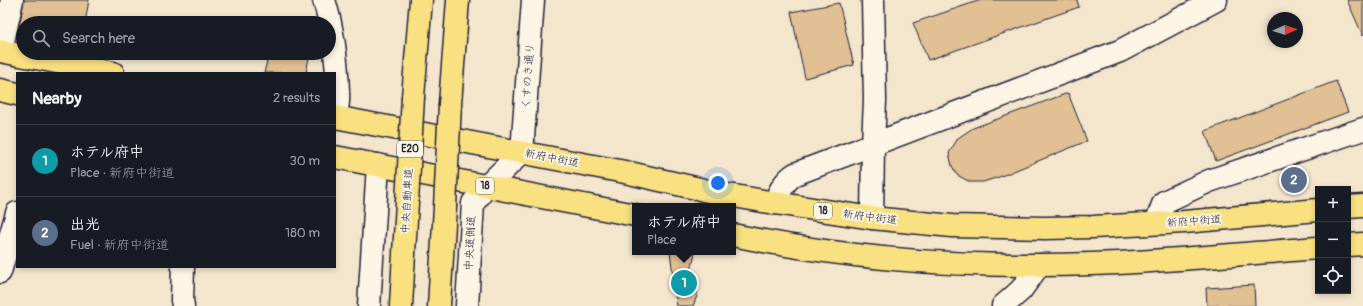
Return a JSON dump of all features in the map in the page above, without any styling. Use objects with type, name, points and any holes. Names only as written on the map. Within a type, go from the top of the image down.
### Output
[{"type":"main road","name":"中央自動車道","points":[[401,306],[413,97],[421,0]]},
{"type":"main road","points":[[439,306],[450,104],[458,0]]},
{"type":"main road","points":[[0,51],[16,54]]},
{"type":"main road","points":[[47,60],[109,72]]},
{"type":"main road","points":[[0,90],[16,94]]},
{"type":"main road","name":"新府中街道","points":[[336,117],[625,172],[717,193],[872,218],[952,226],[1085,227],[1315,210]]},
{"type":"main road","name":"18","points":[[336,157],[632,214]]},
{"type":"main road","points":[[1351,207],[1363,206]]},
{"type":"main road","points":[[736,236],[784,245],[880,257],[975,264],[1039,265],[1113,263],[1315,248]]},
{"type":"main road","points":[[1351,245],[1363,244]]},
{"type":"street","points":[[0,51],[12,0]]},
{"type":"street","points":[[324,0],[329,16]]},
{"type":"street","name":"くすのき通り","points":[[522,152],[533,0]]},
{"type":"street","points":[[872,218],[875,100],[873,0]]},
{"type":"street","points":[[775,203],[779,192],[788,179],[796,174],[1120,51],[1216,0]]},
{"type":"street","points":[[335,60],[338,93],[336,109]]},
{"type":"street","points":[[1156,223],[1164,202],[1209,181],[1363,129]]},
{"type":"street","name":"中央道側道","points":[[467,306],[473,203],[487,186],[522,152]]},
{"type":"street","points":[[369,306],[378,166]]},
{"type":"street","points":[[0,272],[16,216]]},
{"type":"street","points":[[1003,306],[1021,290],[1039,265]]},
{"type":"street","points":[[183,268],[183,306]]},
{"type":"building","points":[[24,0],[89,0],[86,16],[21,16]]},
{"type":"building","points":[[981,0],[1077,0],[1079,7],[928,60],[913,23]]},
{"type":"building","points":[[1347,0],[1363,0],[1363,36]]},
{"type":"building","points":[[839,3],[854,65],[805,78],[791,12]]},
{"type":"building","points":[[267,60],[309,60],[306,72],[264,72]]},
{"type":"building","points":[[1336,81],[1348,112],[1216,161],[1205,131]]},
{"type":"building","points":[[1068,93],[1087,141],[999,177],[983,182],[970,182],[957,175],[952,166],[949,153],[958,138],[973,128]]},
{"type":"building","points":[[670,255],[694,255],[691,271],[697,296],[693,306],[677,306]]},
{"type":"building","points":[[1254,285],[1255,306],[1207,306],[1206,288]]},
{"type":"place","name":"出光","points":[[1294,180]]},
{"type":"place","name":"ホテル府中","points":[[684,283]]}]
